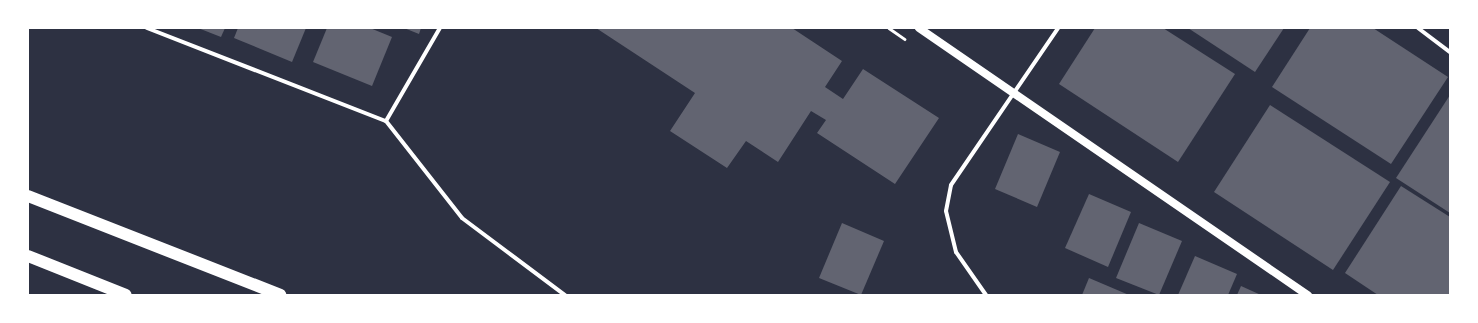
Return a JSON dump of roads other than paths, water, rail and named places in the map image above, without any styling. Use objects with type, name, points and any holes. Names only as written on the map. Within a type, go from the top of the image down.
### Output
[{"type":"highway","points":[[28,196],[280,295]]},
{"type":"highway","points":[[28,256],[126,295]]},
{"type":"main road","points":[[919,28],[1014,96],[1308,295]]},
{"type":"street","points":[[147,28],[386,121],[462,218],[565,295]]},
{"type":"street","points":[[386,121],[440,28]]},
{"type":"street","points":[[986,295],[956,252],[946,211],[952,185],[1014,96],[1058,28]]},
{"type":"street","points":[[1418,28],[1450,52]]}]
